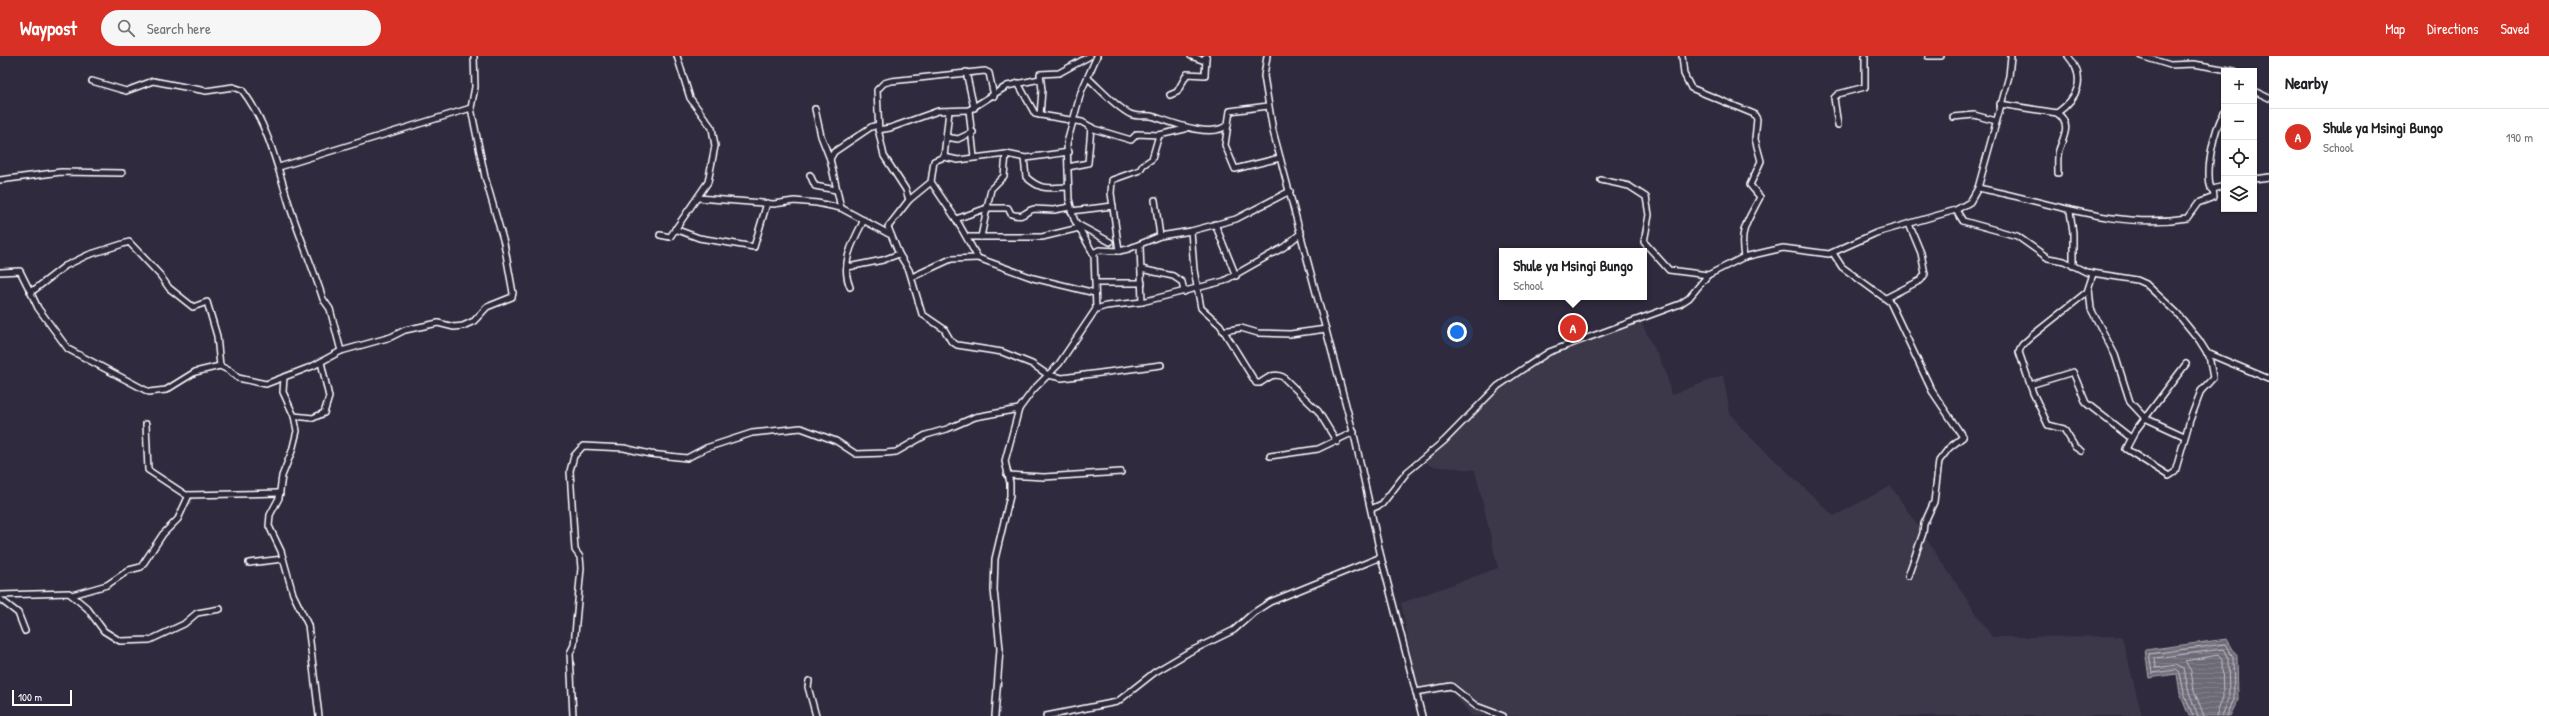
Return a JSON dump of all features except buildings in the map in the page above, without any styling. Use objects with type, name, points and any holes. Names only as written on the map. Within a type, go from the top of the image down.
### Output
[{"type":"street","points":[[0,272],[20,271],[38,308],[68,349],[149,392],[166,390],[195,372],[220,366],[230,370],[238,378],[255,383],[266,384],[321,362],[341,351],[386,338],[405,330],[435,323],[454,327],[463,326],[474,321],[487,307],[513,296],[509,264],[494,205],[485,177],[471,108],[475,87],[474,56]]},
{"type":"street","points":[[660,235],[668,238],[688,208],[698,198],[708,182],[715,156],[715,138],[712,128],[690,98],[677,56]]},
{"type":"street","points":[[1040,115],[1042,90],[1040,79],[1041,73],[1059,73],[1090,56]]},
{"type":"street","points":[[995,716],[1000,649],[994,590],[995,559],[1010,496],[1005,461],[1019,409],[1048,375],[1060,364],[1096,309],[1096,283],[1093,253],[1077,226],[1071,209],[1068,187],[1069,152],[1067,138],[1074,121],[1081,92],[1097,56]]},
{"type":"street","points":[[1191,56],[1202,60],[1206,57]]},
{"type":"street","points":[[1267,56],[1264,76],[1268,106],[1280,158],[1354,432],[1381,557],[1422,716]]},
{"type":"street","points":[[1682,56],[1684,74],[1691,88],[1754,114],[1756,119],[1755,139],[1761,161],[1750,185],[1760,198],[1743,230],[1742,245],[1744,257]]},
{"type":"street","points":[[1838,125],[1834,98],[1838,94],[1865,87],[1865,56]]},
{"type":"street","points":[[1928,56],[1941,56]]},
{"type":"street","points":[[1371,508],[1382,504],[1407,472],[1444,440],[1498,386],[1549,352],[1680,304],[1689,298],[1708,274],[1744,257],[1784,248],[1822,254],[1833,253],[1876,233],[1956,210],[1970,202],[1978,188],[2000,104],[2009,76],[2011,56]]},
{"type":"street","points":[[2057,113],[2072,101],[2077,91],[2078,80],[2073,63],[2068,56]]},
{"type":"street","points":[[2141,56],[2170,65],[2194,64],[2221,69]]},
{"type":"street","points":[[1170,95],[1176,92],[1187,74],[1205,75],[1206,57]]},
{"type":"street","points":[[909,200],[906,190],[886,162],[878,128],[877,90],[884,83],[981,71],[989,73],[994,96]]},
{"type":"street","points":[[966,72],[971,109],[974,158]]},
{"type":"street","points":[[1088,78],[1129,113],[1139,117],[1154,116],[1186,128]]},
{"type":"street","points":[[830,159],[834,152],[871,127],[890,128],[938,111],[971,109],[994,96],[1007,86],[1040,79]]},
{"type":"street","points":[[92,81],[126,91],[153,82],[206,91],[239,88],[254,105],[279,167],[289,204],[323,299],[330,310],[341,351]]},
{"type":"street","points":[[1018,83],[1030,108],[1040,115],[1086,124],[1091,128],[1128,140],[1140,134],[1159,135],[1186,128],[1215,129],[1228,124]]},
{"type":"street","points":[[2257,92],[2269,98]]},
{"type":"street","points":[[2000,104],[2057,113],[2063,118],[2067,130],[2059,151],[2058,173]]},
{"type":"street","points":[[1268,106],[1230,111],[1224,142],[1235,169],[1280,158]]},
{"type":"street","points":[[279,167],[471,108]]},
{"type":"street","points":[[815,109],[820,136],[830,159],[841,208]]},
{"type":"street","points":[[944,157],[949,111]]},
{"type":"street","points":[[1953,117],[1974,115],[1996,121]]},
{"type":"street","points":[[1978,188],[2070,211],[2122,220],[2183,219],[2189,217],[2198,203],[2214,197],[2209,182],[2209,165],[2218,124],[2221,118]]},
{"type":"street","points":[[1068,167],[1088,163],[1091,128]]},
{"type":"street","points":[[946,137],[958,139],[973,132]]},
{"type":"street","points":[[1119,251],[1113,206],[1112,180],[1140,170],[1152,159],[1159,135]]},
{"type":"street","points":[[1069,152],[1024,158],[1006,154],[958,160],[944,157],[934,161],[931,182],[909,200],[889,224],[889,234],[912,277],[922,314],[944,329],[954,343],[1002,352],[1032,364],[1048,375],[1068,377],[1161,365]]},
{"type":"street","points":[[980,237],[986,221],[991,189],[1004,176],[1006,154]]},
{"type":"street","points":[[1024,158],[1026,178],[1034,184],[1044,189],[1068,187]]},
{"type":"street","points":[[0,180],[61,172],[122,173]]},
{"type":"street","points":[[810,175],[815,186],[836,190]]},
{"type":"street","points":[[2257,179],[2269,177]]},
{"type":"street","points":[[1601,180],[1628,186],[1646,197],[1649,215],[1644,242],[1669,270],[1708,274]]},
{"type":"street","points":[[931,182],[956,218],[978,258]]},
{"type":"street","points":[[2212,191],[2221,187]]},
{"type":"street","points":[[1093,253],[1099,250],[1119,251],[1140,246],[1160,236],[1191,231],[1246,215],[1290,191]]},
{"type":"street","points":[[698,198],[767,203],[801,202],[841,208],[889,234]]},
{"type":"street","points":[[1155,200],[1160,236]]},
{"type":"street","points":[[675,229],[699,238],[754,247],[767,203]]},
{"type":"street","points":[[956,218],[987,208],[1007,207],[1011,214],[1018,216],[1026,214],[1034,209],[1054,210],[1113,206]]},
{"type":"street","points":[[1956,210],[1963,221],[2017,236],[2043,255],[2093,274],[2137,280],[2146,284],[2177,314],[2207,353],[2213,378],[2201,391],[2184,436],[2175,472],[2170,476],[2126,450],[2131,438],[2186,364]]},
{"type":"street","points":[[2070,211],[2073,233],[2073,266]]},
{"type":"street","points":[[850,287],[847,276],[849,249],[864,220]]},
{"type":"street","points":[[1215,224],[1236,276]]},
{"type":"street","points":[[1886,298],[1921,280],[1925,274],[1921,253],[1909,224]]},
{"type":"street","points":[[967,237],[1042,237],[1077,226],[1110,242]]},
{"type":"street","points":[[1191,231],[1196,289],[1201,308],[1223,331],[1256,382],[1260,383],[1276,374],[1283,376],[1318,411],[1337,442]]},
{"type":"street","points":[[1096,309],[1106,306],[1142,302],[1196,289],[1236,276],[1284,247],[1301,233]]},
{"type":"street","points":[[29,289],[36,290],[65,266],[82,258],[129,242],[160,275],[169,288],[193,308],[207,302],[217,336],[220,366]]},
{"type":"street","points":[[1140,246],[1142,302]]},
{"type":"street","points":[[1833,253],[1842,267],[1886,298],[1901,323],[1913,353],[1932,391],[1963,437],[1949,448],[1939,461],[1934,502],[1924,524],[1924,530],[1908,576]]},
{"type":"street","points":[[848,267],[883,260],[899,254]]},
{"type":"street","points":[[912,277],[951,259],[978,258],[1032,278],[1095,293]]},
{"type":"street","points":[[1141,269],[1177,278],[1182,282],[1184,292]]},
{"type":"street","points":[[2093,274],[2089,289],[2091,309],[2115,355],[2130,402],[2145,418],[2184,436]]},
{"type":"street","points":[[1096,283],[1142,283]]},
{"type":"street","points":[[2081,451],[2075,447],[2064,429],[2048,425],[2030,385],[2019,350],[2033,335],[2089,289]]},
{"type":"street","points":[[1223,331],[1241,328],[1258,333],[1290,334],[1326,329]]},
{"type":"street","points":[[2207,353],[2269,379]]},
{"type":"street","points":[[294,416],[317,417],[326,408],[329,397],[321,362]]},
{"type":"street","points":[[2030,385],[2073,372],[2086,403],[2131,438]]},
{"type":"street","points":[[284,377],[284,398],[294,416],[297,428],[295,439],[282,476],[280,493],[270,515],[269,526],[283,558],[288,582],[306,617],[310,633],[319,716]]},
{"type":"street","points":[[573,716],[570,653],[574,646],[581,568],[580,558],[575,548],[570,471],[574,456],[583,446],[624,448],[650,454],[687,458],[706,448],[752,433],[801,428],[836,441],[856,454],[886,453],[896,452],[926,435],[947,429],[975,417],[1019,409]]},
{"type":"street","points":[[146,424],[148,470],[154,475],[169,482],[181,493],[189,495],[280,493]]},
{"type":"street","points":[[1270,456],[1318,449],[1337,442],[1354,432]]},
{"type":"street","points":[[1007,475],[1044,477],[1121,472]]},
{"type":"street","points":[[72,595],[107,585],[129,570],[141,566],[163,534],[178,519],[189,495]]},
{"type":"street","points":[[1046,716],[1117,702],[1156,672],[1189,652],[1234,630],[1253,613],[1270,602],[1381,557]]},
{"type":"street","points":[[249,563],[283,558]]},
{"type":"street","points":[[0,595],[66,593],[72,595],[87,608],[101,628],[111,638],[120,642],[150,640],[184,624],[197,613],[220,609]]},
{"type":"street","points":[[0,599],[18,613],[24,623],[25,631]]},
{"type":"street","points":[[809,680],[808,687],[816,716]]},
{"type":"street","points":[[1416,692],[1451,686],[1476,706],[1503,716]]},
{"type":"shaded area","points":[[1640,320],[1666,372],[1671,395],[1723,375],[1730,413],[1742,429],[1834,516],[1891,486],[1992,637],[2122,636],[2142,716],[1472,716],[1451,691],[1419,698],[1401,603],[1498,568],[1475,470],[1430,466],[1424,457],[1459,425],[1481,399],[1537,357]]},
{"type":"water","points":[[2227,639],[2237,656],[2238,700],[2230,716],[2189,716],[2180,694],[2177,674],[2149,678],[2145,650]]},
{"type":"place","name":"Shule ya Msingi Bungo","points":[[1573,328]]}]
